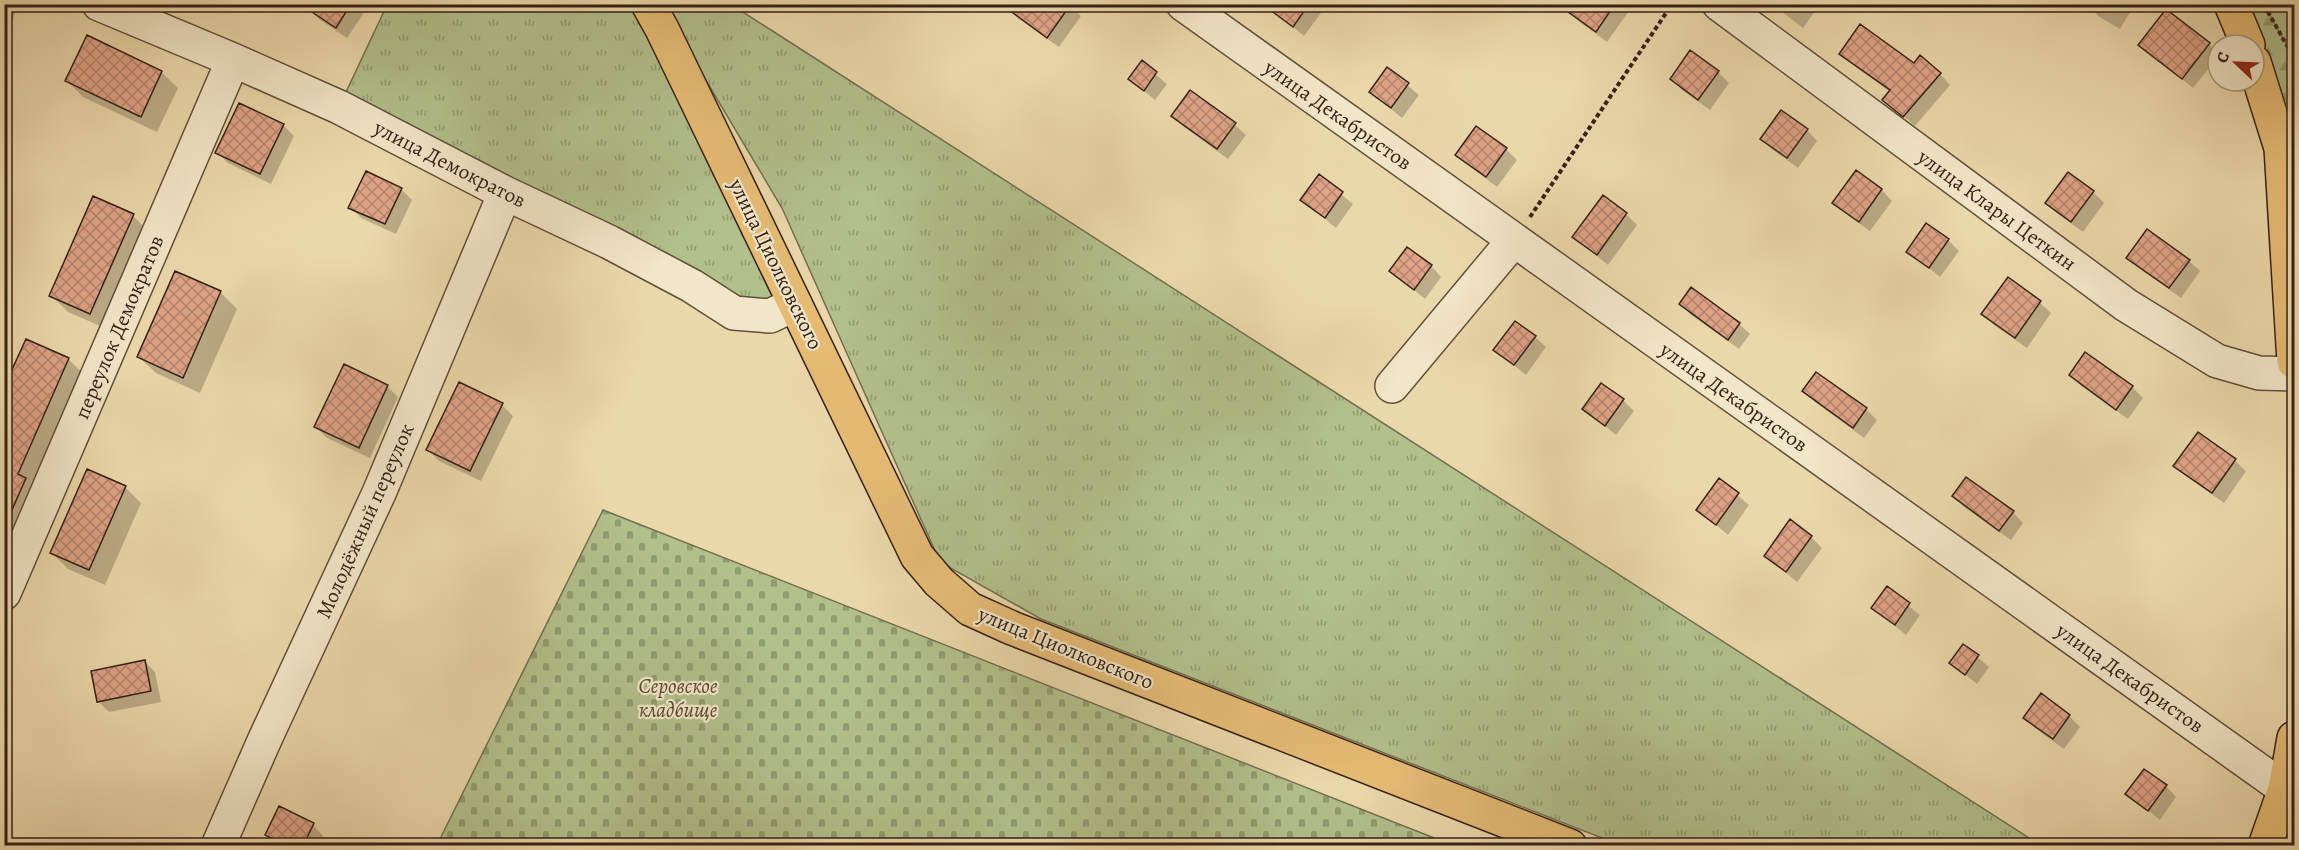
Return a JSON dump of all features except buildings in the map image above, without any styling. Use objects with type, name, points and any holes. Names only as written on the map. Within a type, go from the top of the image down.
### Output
[{"type":"main road","name":"улица Циолковского","points":[[648,4],[662,28],[917,556],[939,582],[970,609],[1012,628],[1570,846]]},
{"type":"main road","points":[[2231,4],[2243,33]]},
{"type":"main road","points":[[2264,93],[2281,148],[2295,362]]},
{"type":"main road","points":[[2265,846],[2285,789],[2295,738]]},
{"type":"street","name":"улица Демократов","points":[[99,4],[339,107],[505,193],[609,242],[692,286],[734,313],[770,316],[795,304]]},
{"type":"street","name":"улица Декабристов","points":[[1183,4],[2285,789]]},
{"type":"street","name":"улица Клары Цеткин","points":[[1719,4],[2126,305],[2217,361],[2259,373],[2295,374]]},
{"type":"street","name":"переулок Демократов","points":[[4,593],[233,60]]},
{"type":"street","name":"Молодёжный переулок","points":[[218,846],[265,739],[380,493],[505,193]]},
{"type":"street","points":[[1392,386],[1514,240]]},
{"type":"path","points":[[1514,240],[1672,4]]},
{"type":"path","points":[[2264,4],[2295,58]]},
{"type":"green space","points":[[387,5],[648,5],[795,304],[770,316],[339,107]]},
{"type":"green space","points":[[661,5],[732,5],[2040,845],[1620,845],[1041,619],[940,562],[782,208]]},
{"type":"green space","points":[[2231,5],[2264,5],[2294,58],[2294,129],[2281,148],[2262,93],[2266,93],[2266,33],[2241,33]]},
{"type":"green space","points":[[2264,5],[2291,5],[2294,26],[2294,58]]},
{"type":"green space","name":"Серовское кладбище","points":[[603,510],[1452,845],[437,845]]}]
